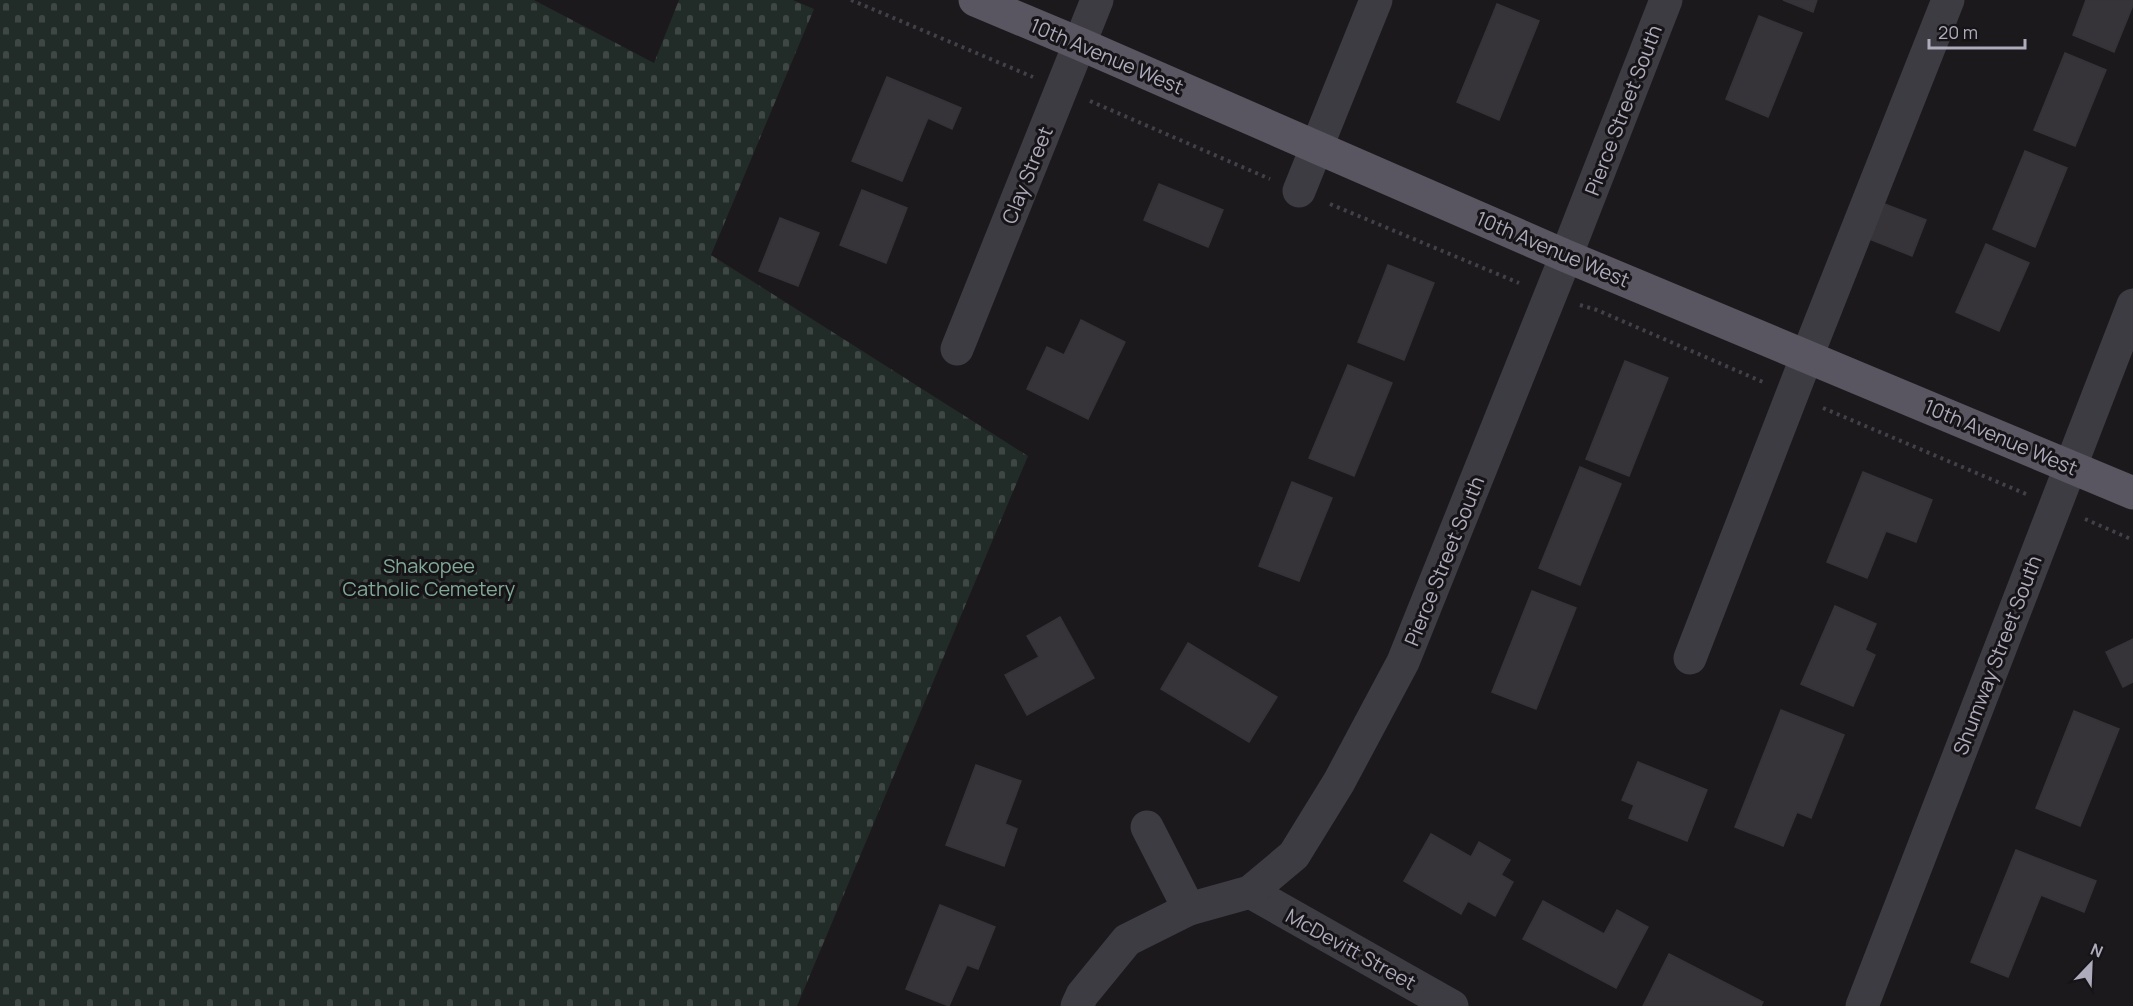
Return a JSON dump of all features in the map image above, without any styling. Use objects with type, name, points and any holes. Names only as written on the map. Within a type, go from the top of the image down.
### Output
[{"type":"main road","name":"10th Avenue West","points":[[975,0],[1566,256],[2133,493]]},
{"type":"street","name":"Clay Street","points":[[957,349],[1096,0]]},
{"type":"street","points":[[1299,191],[1376,0]]},
{"type":"street","name":"Pierce Street South","points":[[1077,1006],[1082,995],[1127,940],[1189,909],[1250,892],[1294,855],[1339,782],[1403,662],[1666,0]]},
{"type":"street","points":[[1690,658],[1948,0]]},
{"type":"street","name":"Shumway Street South","points":[[1862,1006],[2133,305]]},
{"type":"street","points":[[1147,828],[1189,909]]},
{"type":"street","name":"McDevitt Street","points":[[1250,892],[1452,1006]]},
{"type":"path","points":[[851,0],[1550,296],[1597,310],[2133,540]]},
{"type":"green space","name":"Shakopee Catholic Cemetery","points":[[0,0],[534,0],[654,63],[679,0],[793,0],[814,9],[711,255],[1028,456],[797,1006],[0,1006]]},
{"type":"building","points":[[1783,0],[1817,0],[1813,12]]},
{"type":"building","points":[[2086,0],[2133,0],[2114,52],[2073,35]]},
{"type":"building","points":[[1497,4],[1539,21],[1499,120],[1457,102]]},
{"type":"building","points":[[1759,16],[1802,33],[1768,117],[1726,99]]},
{"type":"building","points":[[2065,53],[2106,70],[2075,146],[2034,130]]},
{"type":"building","points":[[887,77],[961,108],[952,129],[928,118],[902,181],[852,161]]},
{"type":"building","points":[[2025,151],[2067,168],[2035,247],[1993,229]]},
{"type":"building","points":[[1159,184],[1223,210],[1208,247],[1144,220]]},
{"type":"building","points":[[862,190],[907,208],[886,263],[840,245]]},
{"type":"building","points":[[1882,203],[1926,220],[1912,256],[1867,238]]},
{"type":"building","points":[[780,218],[819,233],[798,286],[759,271]]},
{"type":"building","points":[[1986,244],[2029,263],[1999,331],[1956,312]]},
{"type":"building","points":[[1388,265],[1434,283],[1404,360],[1358,342]]},
{"type":"building","points":[[1081,320],[1125,342],[1088,419],[1027,389],[1047,347],[1064,355]]},
{"type":"building","points":[[1625,361],[1668,378],[1629,476],[1586,459]]},
{"type":"building","points":[[1348,365],[1392,383],[1354,476],[1309,458]]},
{"type":"building","points":[[1580,467],[1621,484],[1580,585],[1539,568]]},
{"type":"building","points":[[1863,472],[1932,500],[1916,542],[1886,531],[1867,578],[1827,562]]},
{"type":"building","points":[[1292,482],[1332,498],[1299,581],[1259,566]]},
{"type":"building","points":[[1532,591],[1576,608],[1536,709],[1492,692]]},
{"type":"building","points":[[1835,606],[1876,624],[1865,650],[1875,655],[1853,706],[1801,684]]},
{"type":"building","points":[[1060,617],[1094,678],[1027,715],[1005,675],[1039,657],[1027,636]]},
{"type":"building","points":[[2133,639],[2133,682],[2123,687],[2106,652]]},
{"type":"building","points":[[1188,643],[1277,697],[1249,742],[1161,689]]},
{"type":"building","points":[[1781,710],[1844,735],[1811,818],[1797,812],[1783,846],[1735,827]]},
{"type":"building","points":[[2074,711],[2119,729],[2080,826],[2036,808]]},
{"type":"building","points":[[1638,762],[1707,790],[1687,841],[1629,818],[1634,805],[1622,800]]},
{"type":"building","points":[[976,765],[1021,781],[1005,824],[1017,829],[1004,866],[946,845]]},
{"type":"building","points":[[1431,834],[1471,857],[1479,842],[1510,860],[1501,875],[1513,882],[1495,916],[1468,901],[1461,914],[1404,881]]},
{"type":"building","points":[[2016,850],[2096,881],[2084,912],[2041,895],[2008,977],[1971,962]]},
{"type":"building","points":[[1543,901],[1604,934],[1617,910],[1648,927],[1616,988],[1523,939]]},
{"type":"building","points":[[940,905],[995,927],[978,969],[967,965],[949,1006],[906,989]]},
{"type":"building","points":[[1669,954],[1763,1002],[1761,1006],[1643,1006]]}]
